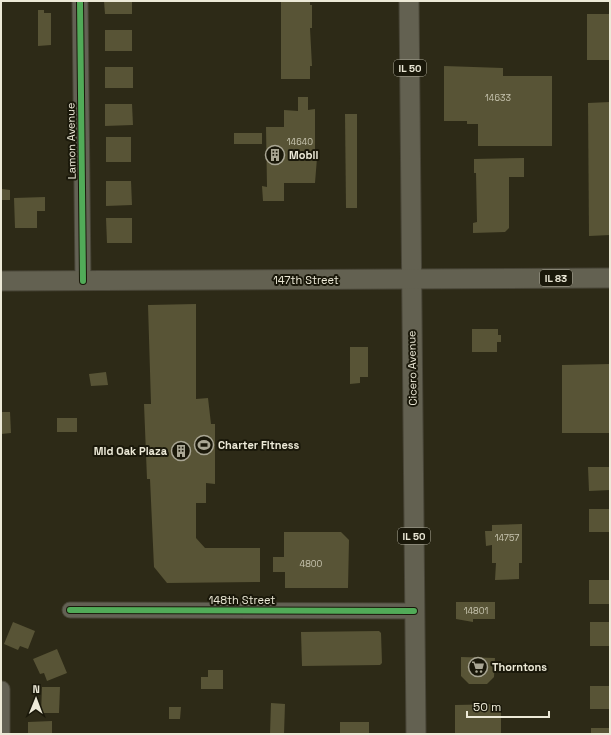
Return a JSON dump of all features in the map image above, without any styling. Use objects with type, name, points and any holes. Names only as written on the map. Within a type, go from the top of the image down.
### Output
[{"type":"main road","name":"Cicero Avenue","points":[[409,1],[416,734]]},
{"type":"main road","name":"147th Street","points":[[1,281],[610,278]]},
{"type":"street","name":"Lamon Avenue","points":[[80,1],[83,281]]},
{"type":"street","name":"148th Street","points":[[70,610],[414,611]]},
{"type":"street","points":[[2,689],[2,734]]},
{"type":"building","points":[[104,1],[132,1],[132,14],[105,14]]},
{"type":"building","points":[[281,1],[310,1],[310,5],[312,5],[312,28],[310,28],[312,66],[310,66],[310,79],[281,79]]},
{"type":"building","points":[[38,10],[44,10],[44,13],[51,13],[51,45],[38,46]]},
{"type":"building","points":[[587,14],[610,14],[610,60],[587,60]]},
{"type":"building","points":[[105,30],[132,30],[132,51],[105,51]]},
{"type":"building","points":[[444,66],[503,68],[503,76],[552,76],[552,146],[478,146],[478,124],[467,124],[467,121],[444,121]]},
{"type":"building","points":[[105,67],[133,67],[133,88],[105,88]]},
{"type":"building","points":[[298,97],[308,97],[308,110],[315,109],[315,157],[317,158],[315,183],[284,183],[284,201],[263,201],[262,186],[267,187],[266,127],[284,127],[284,110],[298,111]]},
{"type":"building","points":[[610,102],[610,235],[589,236],[588,103]]},
{"type":"building","points":[[105,104],[132,104],[133,125],[105,126]]},
{"type":"building","name":"Mobil","points":[[345,114],[357,114],[357,208],[346,208]]},
{"type":"building","points":[[234,133],[262,133],[262,144],[234,144]]},
{"type":"building","points":[[106,137],[131,137],[131,162],[106,162]]},
{"type":"building","points":[[524,158],[524,177],[509,177],[509,228],[505,232],[473,233],[473,223],[477,222],[476,173],[474,173],[474,159]]},
{"type":"building","points":[[106,181],[131,181],[132,205],[106,206]]},
{"type":"building","points":[[2,189],[10,190],[10,200],[1,200]]},
{"type":"building","points":[[45,197],[45,211],[37,211],[37,228],[15,228],[14,198]]},
{"type":"building","points":[[106,218],[132,218],[132,243],[107,243]]},
{"type":"building","name":"Mid Oak Plaza","points":[[196,304],[196,399],[208,398],[211,424],[215,424],[215,484],[206,483],[206,503],[196,503],[196,538],[205,548],[260,548],[260,582],[167,583],[154,567],[150,479],[147,479],[144,404],[151,404],[148,305]]},
{"type":"building","points":[[472,329],[498,329],[498,335],[501,335],[501,342],[497,342],[497,352],[472,352]]},
{"type":"building","points":[[350,347],[368,347],[368,377],[360,377],[360,383],[350,384]]},
{"type":"building","points":[[610,364],[610,433],[562,433],[562,365]]},
{"type":"building","points":[[106,372],[108,385],[91,386],[89,374]]},
{"type":"building","points":[[1,412],[10,412],[11,433],[1,434]]},
{"type":"building","points":[[57,418],[77,418],[77,432],[57,432]]},
{"type":"building","points":[[588,467],[610,467],[610,490],[589,491]]},
{"type":"building","points":[[589,509],[610,509],[610,532],[589,532]]},
{"type":"building","points":[[522,524],[522,563],[519,563],[519,579],[495,580],[496,563],[492,563],[492,545],[486,546],[485,531],[492,531],[492,525]]},
{"type":"building","points":[[284,532],[341,532],[349,540],[348,588],[285,588],[285,572],[273,572],[273,557],[284,557]]},
{"type":"building","points":[[589,580],[610,580],[610,604],[589,604]]},
{"type":"building","points":[[456,602],[495,602],[495,619],[473,619],[473,622],[456,619]]},
{"type":"building","points":[[13,622],[35,631],[28,649],[20,646],[18,650],[4,644]]},
{"type":"building","points":[[590,622],[610,622],[610,646],[590,646]]},
{"type":"building","points":[[379,631],[381,633],[382,663],[380,665],[302,666],[301,632]]},
{"type":"building","points":[[57,649],[67,673],[47,681],[44,673],[40,674],[33,659]]},
{"type":"building","name":"Thorntons","points":[[461,657],[495,658],[494,677],[487,684],[469,684],[461,676]]},
{"type":"building","points":[[208,670],[223,670],[223,689],[201,689],[201,677],[208,677]]},
{"type":"building","points":[[590,686],[610,686],[610,709],[590,709]]},
{"type":"building","points":[[42,687],[60,687],[59,713],[41,713]]},
{"type":"building","points":[[271,703],[285,704],[284,734],[270,734]]},
{"type":"building","name":"Thorntons","points":[[501,704],[501,734],[455,734],[455,705]]},
{"type":"building","points":[[169,707],[181,707],[180,719],[169,719]]},
{"type":"building","points":[[52,721],[52,734],[28,733],[28,722]]},
{"type":"building","points":[[340,722],[369,722],[369,734],[340,734]]},
{"type":"building","points":[[591,728],[610,728],[610,734],[591,734]]},
{"type":"cycle path","points":[[80,1],[83,281]]},
{"type":"cycle path","points":[[70,610],[414,611]]},
{"type":"place","name":"Mobil","points":[[275,155]]},
{"type":"place","name":"Charter Fitness","points":[[204,445]]},
{"type":"place","name":"Mid Oak Plaza","points":[[181,451]]},
{"type":"place","name":"Thorntons","points":[[478,667]]}]
